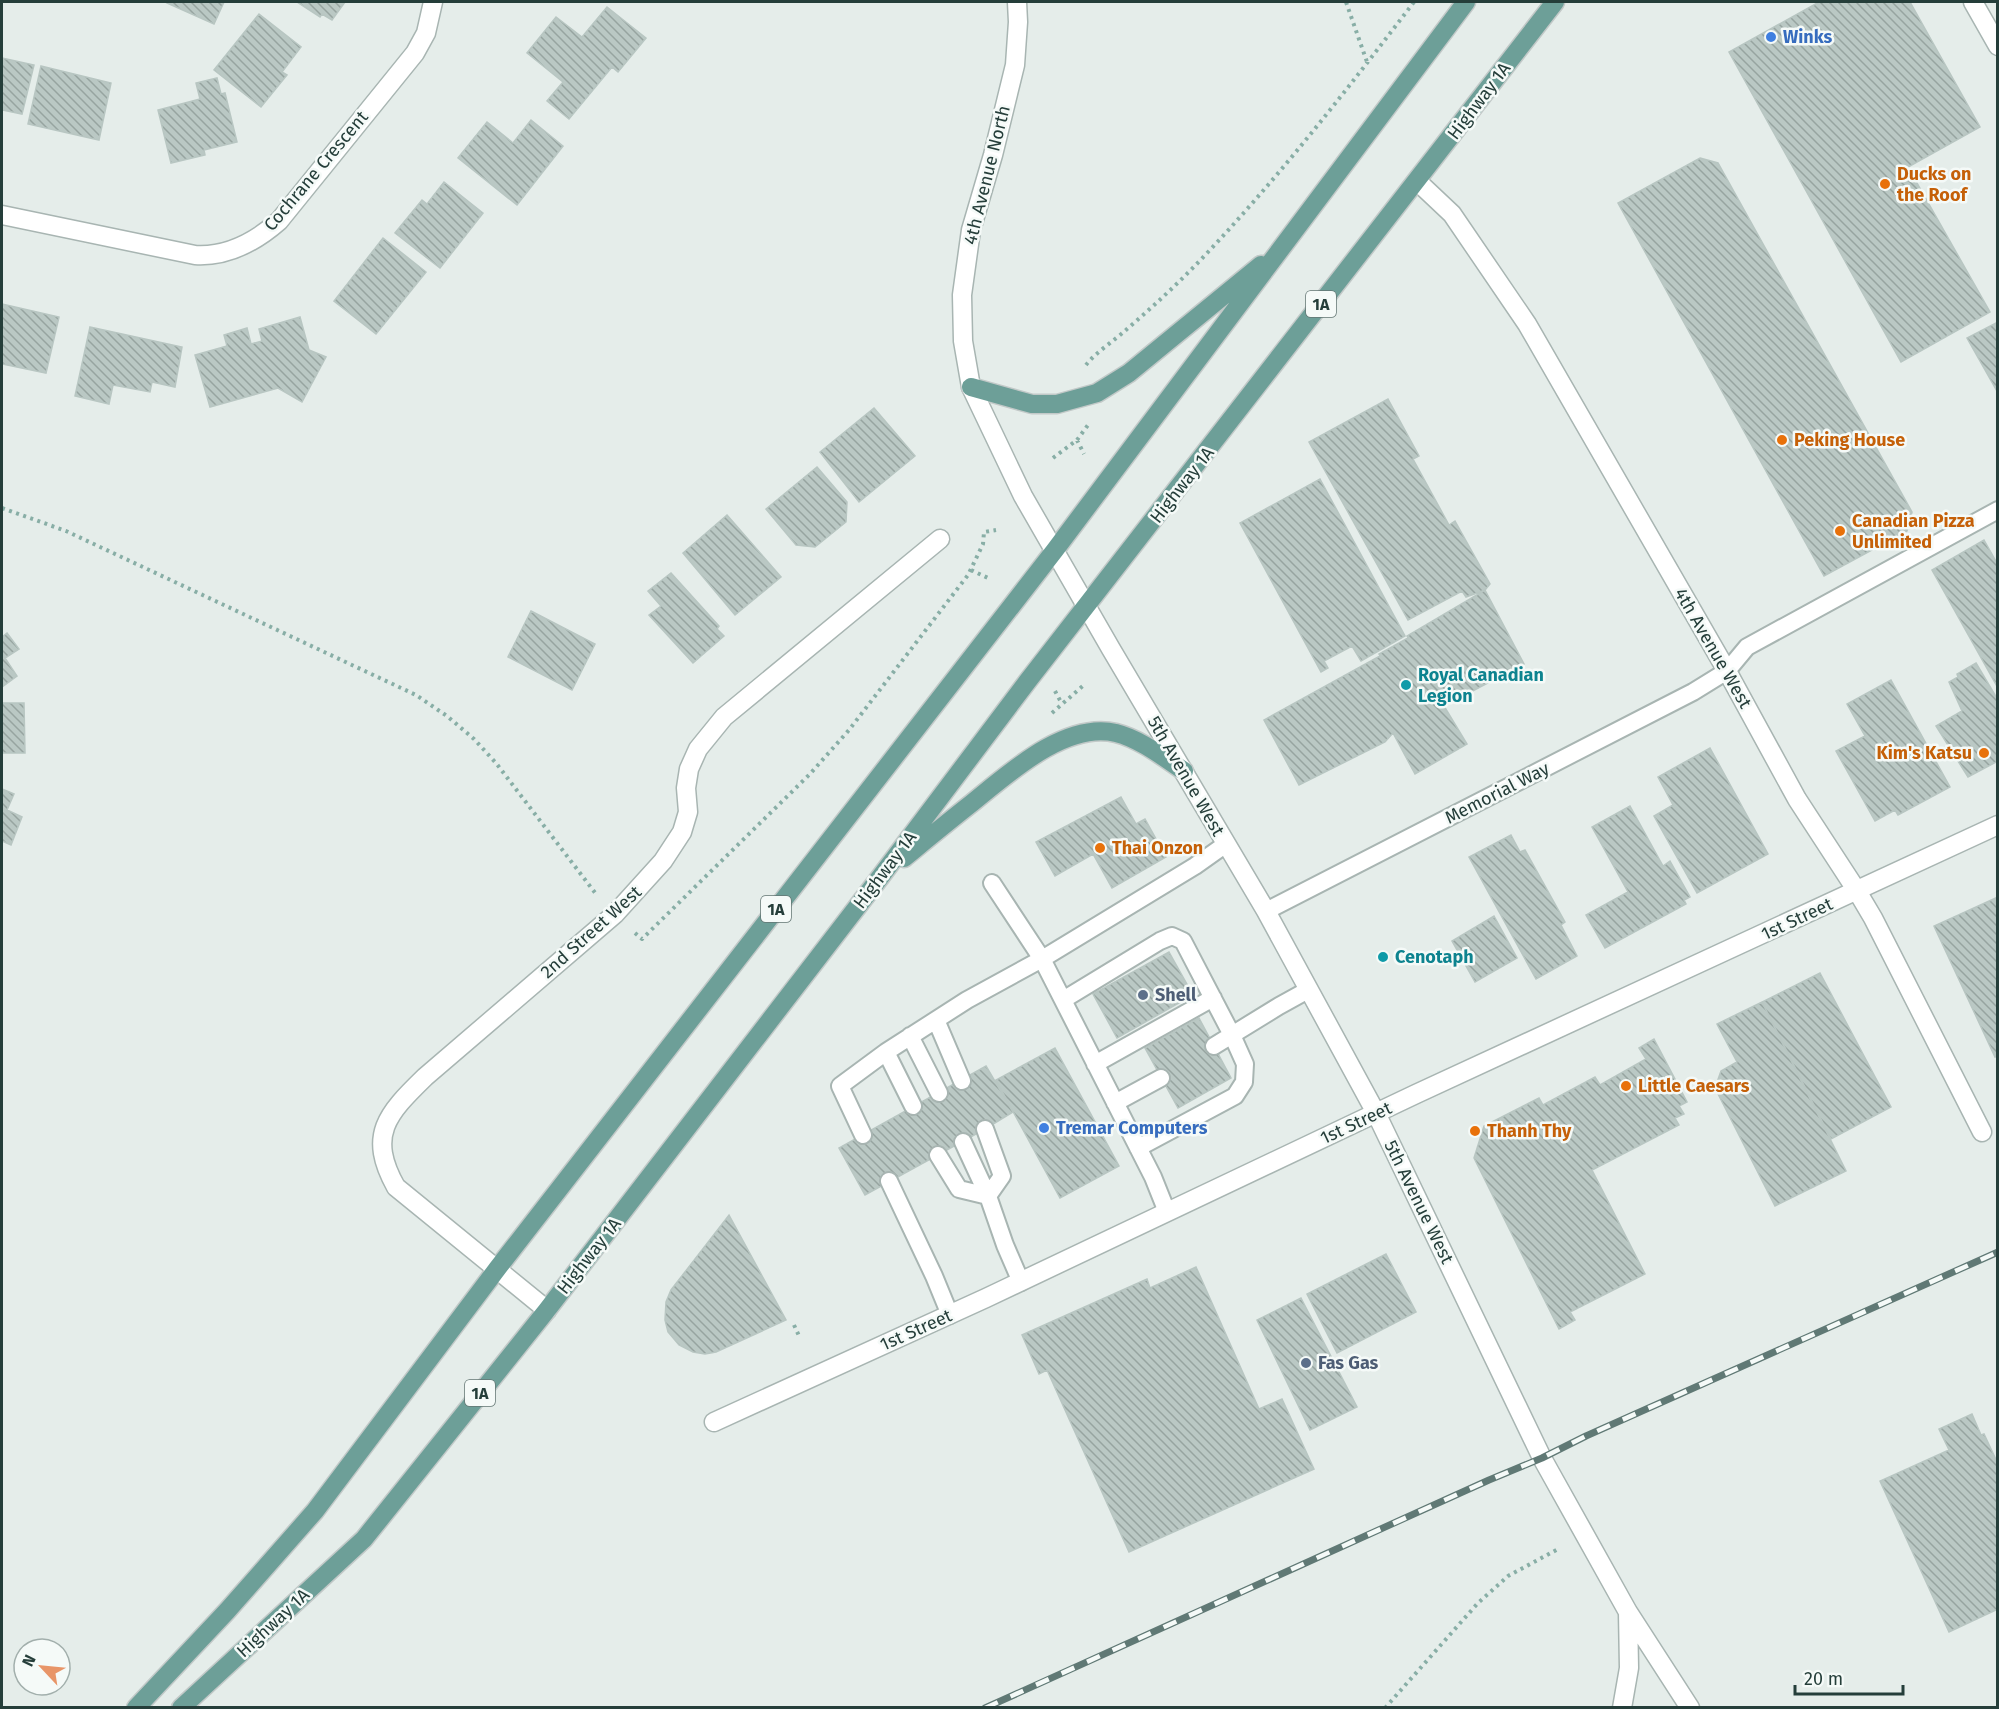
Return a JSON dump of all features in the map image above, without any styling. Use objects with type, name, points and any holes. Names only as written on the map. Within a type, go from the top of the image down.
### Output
[{"type":"main road","name":"1A","points":[[136,1707],[227,1611],[315,1511],[496,1269],[1055,550],[1466,2]]},
{"type":"main road","name":"Highway 1A","points":[[181,1707],[364,1539],[547,1310],[1020,692],[1555,2]]},
{"type":"main road","points":[[971,387],[1032,404],[1057,404],[1097,393],[1129,373],[1283,246]]},
{"type":"main road","points":[[881,876],[1023,762],[1055,743],[1092,731],[1116,733],[1148,747],[1184,771]]},
{"type":"street","name":"Cochrane Crescent","points":[[2,215],[195,255],[211,256],[230,251],[252,241],[279,221],[415,53],[426,33],[433,2]]},
{"type":"street","name":"4th Avenue North","points":[[1017,2],[1015,65],[993,155],[971,230],[962,295],[963,341],[971,387],[1014,479],[1087,607]]},
{"type":"street","points":[[1973,2],[1998,46]]},
{"type":"street","name":"4th Avenue West","points":[[1417,181],[1452,214],[1522,316],[1727,671],[1797,799],[1857,891],[1982,1132]]},
{"type":"street","name":"2nd Street West","points":[[547,1310],[396,1187],[387,1170],[382,1151],[384,1128],[397,1104],[425,1077],[615,914],[663,861],[682,832],[688,812],[686,789],[693,759],[698,749],[724,717],[940,539]]},
{"type":"street","name":"5th Avenue West","points":[[1087,607],[1266,911],[1376,1113],[1542,1458],[1628,1612],[1690,1707]]},
{"type":"street","name":"1st Street","points":[[714,1422],[1021,1282],[1376,1113],[1998,825]]},
{"type":"street","points":[[1622,1707],[1629,1668],[1628,1612]]},
{"type":"lane","name":"Memorial Way","points":[[1266,911],[1693,692],[1727,671],[1747,647],[1998,510]]},
{"type":"lane","points":[[863,1135],[840,1086],[886,1052],[967,1000],[1042,960],[1195,866],[1226,844]]},
{"type":"lane","points":[[992,883],[1042,960],[1153,1177],[1167,1212]]},
{"type":"lane","points":[[1063,1000],[1172,936],[1183,941],[1232,1035],[1245,1064],[1244,1082],[1234,1096],[1138,1148]]},
{"type":"lane","points":[[1214,1046],[1308,990]]},
{"type":"lane","points":[[1095,1064],[1213,998]]},
{"type":"lane","points":[[936,1020],[962,1081]]},
{"type":"lane","points":[[910,1036],[939,1093]]},
{"type":"lane","points":[[886,1052],[913,1106]]},
{"type":"lane","points":[[1115,1103],[1161,1078]]},
{"type":"lane","points":[[985,1129],[1002,1176],[988,1196]]},
{"type":"lane","points":[[963,1142],[988,1196],[1021,1282]]},
{"type":"lane","points":[[938,1155],[959,1189],[988,1196]]},
{"type":"lane","points":[[889,1181],[950,1314]]},
{"type":"path","points":[[1346,2],[1368,63]]},
{"type":"path","points":[[1083,375],[1086,365],[1092,358],[1168,293],[1210,251],[1305,142],[1414,2]]},
{"type":"path","points":[[1053,458],[1077,440],[1089,424]]},
{"type":"path","points":[[1077,440],[1084,454]]},
{"type":"path","points":[[2,508],[66,531],[416,695],[474,739],[496,763],[598,898]]},
{"type":"path","points":[[631,929],[642,939],[810,774],[849,730],[948,603],[971,570],[983,544],[984,532],[996,530]]},
{"type":"path","points":[[971,570],[988,578]]},
{"type":"path","points":[[1052,721],[1051,713],[1085,684]]},
{"type":"path","points":[[1053,687],[1062,704]]},
{"type":"path","points":[[794,1325],[800,1338]]},
{"type":"path","points":[[1385,1707],[1478,1603],[1508,1576],[1560,1548]]},
{"type":"building","points":[[168,2],[224,2],[214,24]]},
{"type":"building","points":[[297,2],[345,2],[332,20],[322,14],[320,17]]},
{"type":"building","points":[[1819,2],[1910,2],[1980,127],[1908,167],[1990,312],[1901,362],[1729,52]]},
{"type":"building","points":[[607,7],[646,38],[618,72],[612,67],[569,119],[547,101],[563,82],[527,53],[556,17],[582,37]]},
{"type":"building","points":[[259,14],[301,47],[282,72],[287,75],[261,107],[214,70]]},
{"type":"building","points":[[2,58],[34,65],[22,114],[2,110]]},
{"type":"building","points":[[41,66],[111,83],[99,140],[28,124]]},
{"type":"building","points":[[217,78],[221,94],[225,93],[237,142],[204,150],[205,155],[171,163],[158,110],[200,99],[196,83]]},
{"type":"building","points":[[531,120],[563,146],[517,205],[458,158],[487,122],[513,143]]},
{"type":"building","points":[[1700,158],[1718,163],[1912,512],[1907,531],[1824,576],[1618,203]]},
{"type":"building","points":[[444,182],[483,213],[440,268],[395,233],[422,200],[427,204]]},
{"type":"building","points":[[383,238],[426,272],[376,334],[334,301]]},
{"type":"building","points":[[2,304],[59,317],[46,373],[2,364]]},
{"type":"building","points":[[300,317],[309,350],[326,357],[302,402],[278,388],[210,407],[195,355],[227,346],[224,335],[247,328],[251,344],[262,341],[259,329]]},
{"type":"building","points":[[1998,322],[1998,393],[1967,338]]},
{"type":"building","points":[[90,327],[182,347],[175,387],[152,382],[150,392],[113,385],[109,404],[75,396]]},
{"type":"building","points":[[1388,399],[1419,456],[1413,459],[1449,525],[1455,521],[1490,584],[1485,590],[1466,597],[1462,591],[1408,620],[1309,442]]},
{"type":"building","points":[[874,408],[915,456],[859,502],[820,452]]},
{"type":"building","points":[[817,467],[847,502],[846,522],[815,547],[796,545],[766,509]]},
{"type":"building","points":[[1320,479],[1405,636],[1361,661],[1352,646],[1324,661],[1328,668],[1321,672],[1240,523]]},
{"type":"building","points":[[727,515],[781,577],[735,615],[683,553]]},
{"type":"building","points":[[1984,540],[1998,565],[1998,688],[1932,570]]},
{"type":"building","points":[[671,573],[719,626],[717,629],[724,636],[693,663],[649,615],[661,606],[648,591]]},
{"type":"building","name":"Royal Canadian Legion","points":[[1485,590],[1524,664],[1444,706],[1467,744],[1415,774],[1393,733],[1385,742],[1299,785],[1264,720],[1380,656],[1379,654],[1408,638],[1407,636]]},
{"type":"building","points":[[531,611],[595,644],[572,690],[508,657]]},
{"type":"building","points":[[7,633],[19,649],[5,658],[17,676],[2,687],[2,637]]},
{"type":"building","points":[[1976,663],[1998,700],[1998,761],[1968,777],[1936,726],[1962,711],[1949,682],[1958,677],[1957,674]]},
{"type":"building","points":[[1891,680],[1950,787],[1898,815],[1895,810],[1875,821],[1836,751],[1865,736],[1847,704]]},
{"type":"building","points":[[2,703],[24,703],[25,753],[2,753]]},
{"type":"building","points":[[1710,748],[1768,854],[1697,893],[1654,816],[1673,805],[1658,777]]},
{"type":"building","points":[[2,789],[14,794],[7,810],[22,817],[11,845],[2,841]]},
{"type":"building","name":"Thai Onzon","points":[[1121,797],[1136,824],[1145,819],[1166,857],[1112,888],[1093,854],[1055,876],[1036,842]]},
{"type":"building","points":[[1630,806],[1663,866],[1670,861],[1690,897],[1684,900],[1686,904],[1605,948],[1586,915],[1628,892],[1592,827]]},
{"type":"building","points":[[1511,835],[1520,852],[1525,850],[1565,922],[1561,925],[1577,956],[1536,979],[1469,857]]},
{"type":"building","points":[[1998,897],[1998,1056],[1995,1057],[1934,926]]},
{"type":"building","points":[[1494,916],[1517,958],[1475,982],[1452,941]]},
{"type":"building","name":"Shell","points":[[1169,952],[1193,995],[1117,1038],[1093,994]]},
{"type":"building","points":[[1820,973],[1891,1107],[1831,1139],[1762,1002]]},
{"type":"building","points":[[1762,1002],[1846,1171],[1775,1206],[1715,1088],[1721,1071],[1737,1062],[1717,1024]]},
{"type":"building","points":[[1199,1018],[1231,1078],[1178,1108],[1145,1048]]},
{"type":"building","points":[[1654,1039],[1687,1102],[1679,1106],[1684,1114],[1675,1118],[1679,1125],[1592,1170],[1645,1274],[1570,1312],[1575,1320],[1559,1329],[1474,1158],[1484,1126],[1539,1098],[1543,1105],[1595,1077],[1600,1085],[1646,1059],[1639,1048]]},
{"type":"building","points":[[1055,1048],[1119,1166],[1060,1198],[996,1080]]},
{"type":"building","points":[[986,1066],[1013,1112],[865,1195],[839,1148]]},
{"type":"building","points":[[729,1215],[786,1320],[716,1352],[705,1354],[693,1352],[679,1345],[668,1332],[665,1320],[666,1302],[671,1290]]},
{"type":"building","points":[[1386,1254],[1416,1312],[1337,1353],[1307,1294]]},
{"type":"building","points":[[1196,1267],[1259,1409],[1282,1399],[1314,1469],[1129,1552],[1047,1370],[1039,1374],[1022,1335],[1147,1279],[1150,1288]]},
{"type":"building","name":"Fas Gas","points":[[1301,1298],[1357,1407],[1310,1430],[1257,1320]]},
{"type":"building","points":[[1972,1414],[1998,1464],[1998,1609],[1949,1632],[1880,1481],[1949,1450],[1939,1429]]},
{"type":"railway","points":[[985,1708],[1998,1252]]},
{"type":"place","name":"Winks","points":[[1771,37]]},
{"type":"place","name":"Ducks on the Roof","points":[[1885,184]]},
{"type":"place","name":"Peking House","points":[[1782,440]]},
{"type":"place","name":"Canadian Pizza Unlimited","points":[[1840,531]]},
{"type":"place","name":"Royal Canadian Legion","points":[[1406,685]]},
{"type":"place","name":"Kim's Katsu","points":[[1984,753]]},
{"type":"place","name":"Thai Onzon","points":[[1100,848]]},
{"type":"place","name":"Cenotaph","points":[[1383,957]]},
{"type":"place","name":"Shell","points":[[1143,995]]},
{"type":"place","name":"Little Caesars","points":[[1626,1086]]},
{"type":"place","name":"Tremar Computers","points":[[1044,1128]]},
{"type":"place","name":"Thanh Thy","points":[[1475,1131]]},
{"type":"place","name":"Fas Gas","points":[[1306,1363]]}]
